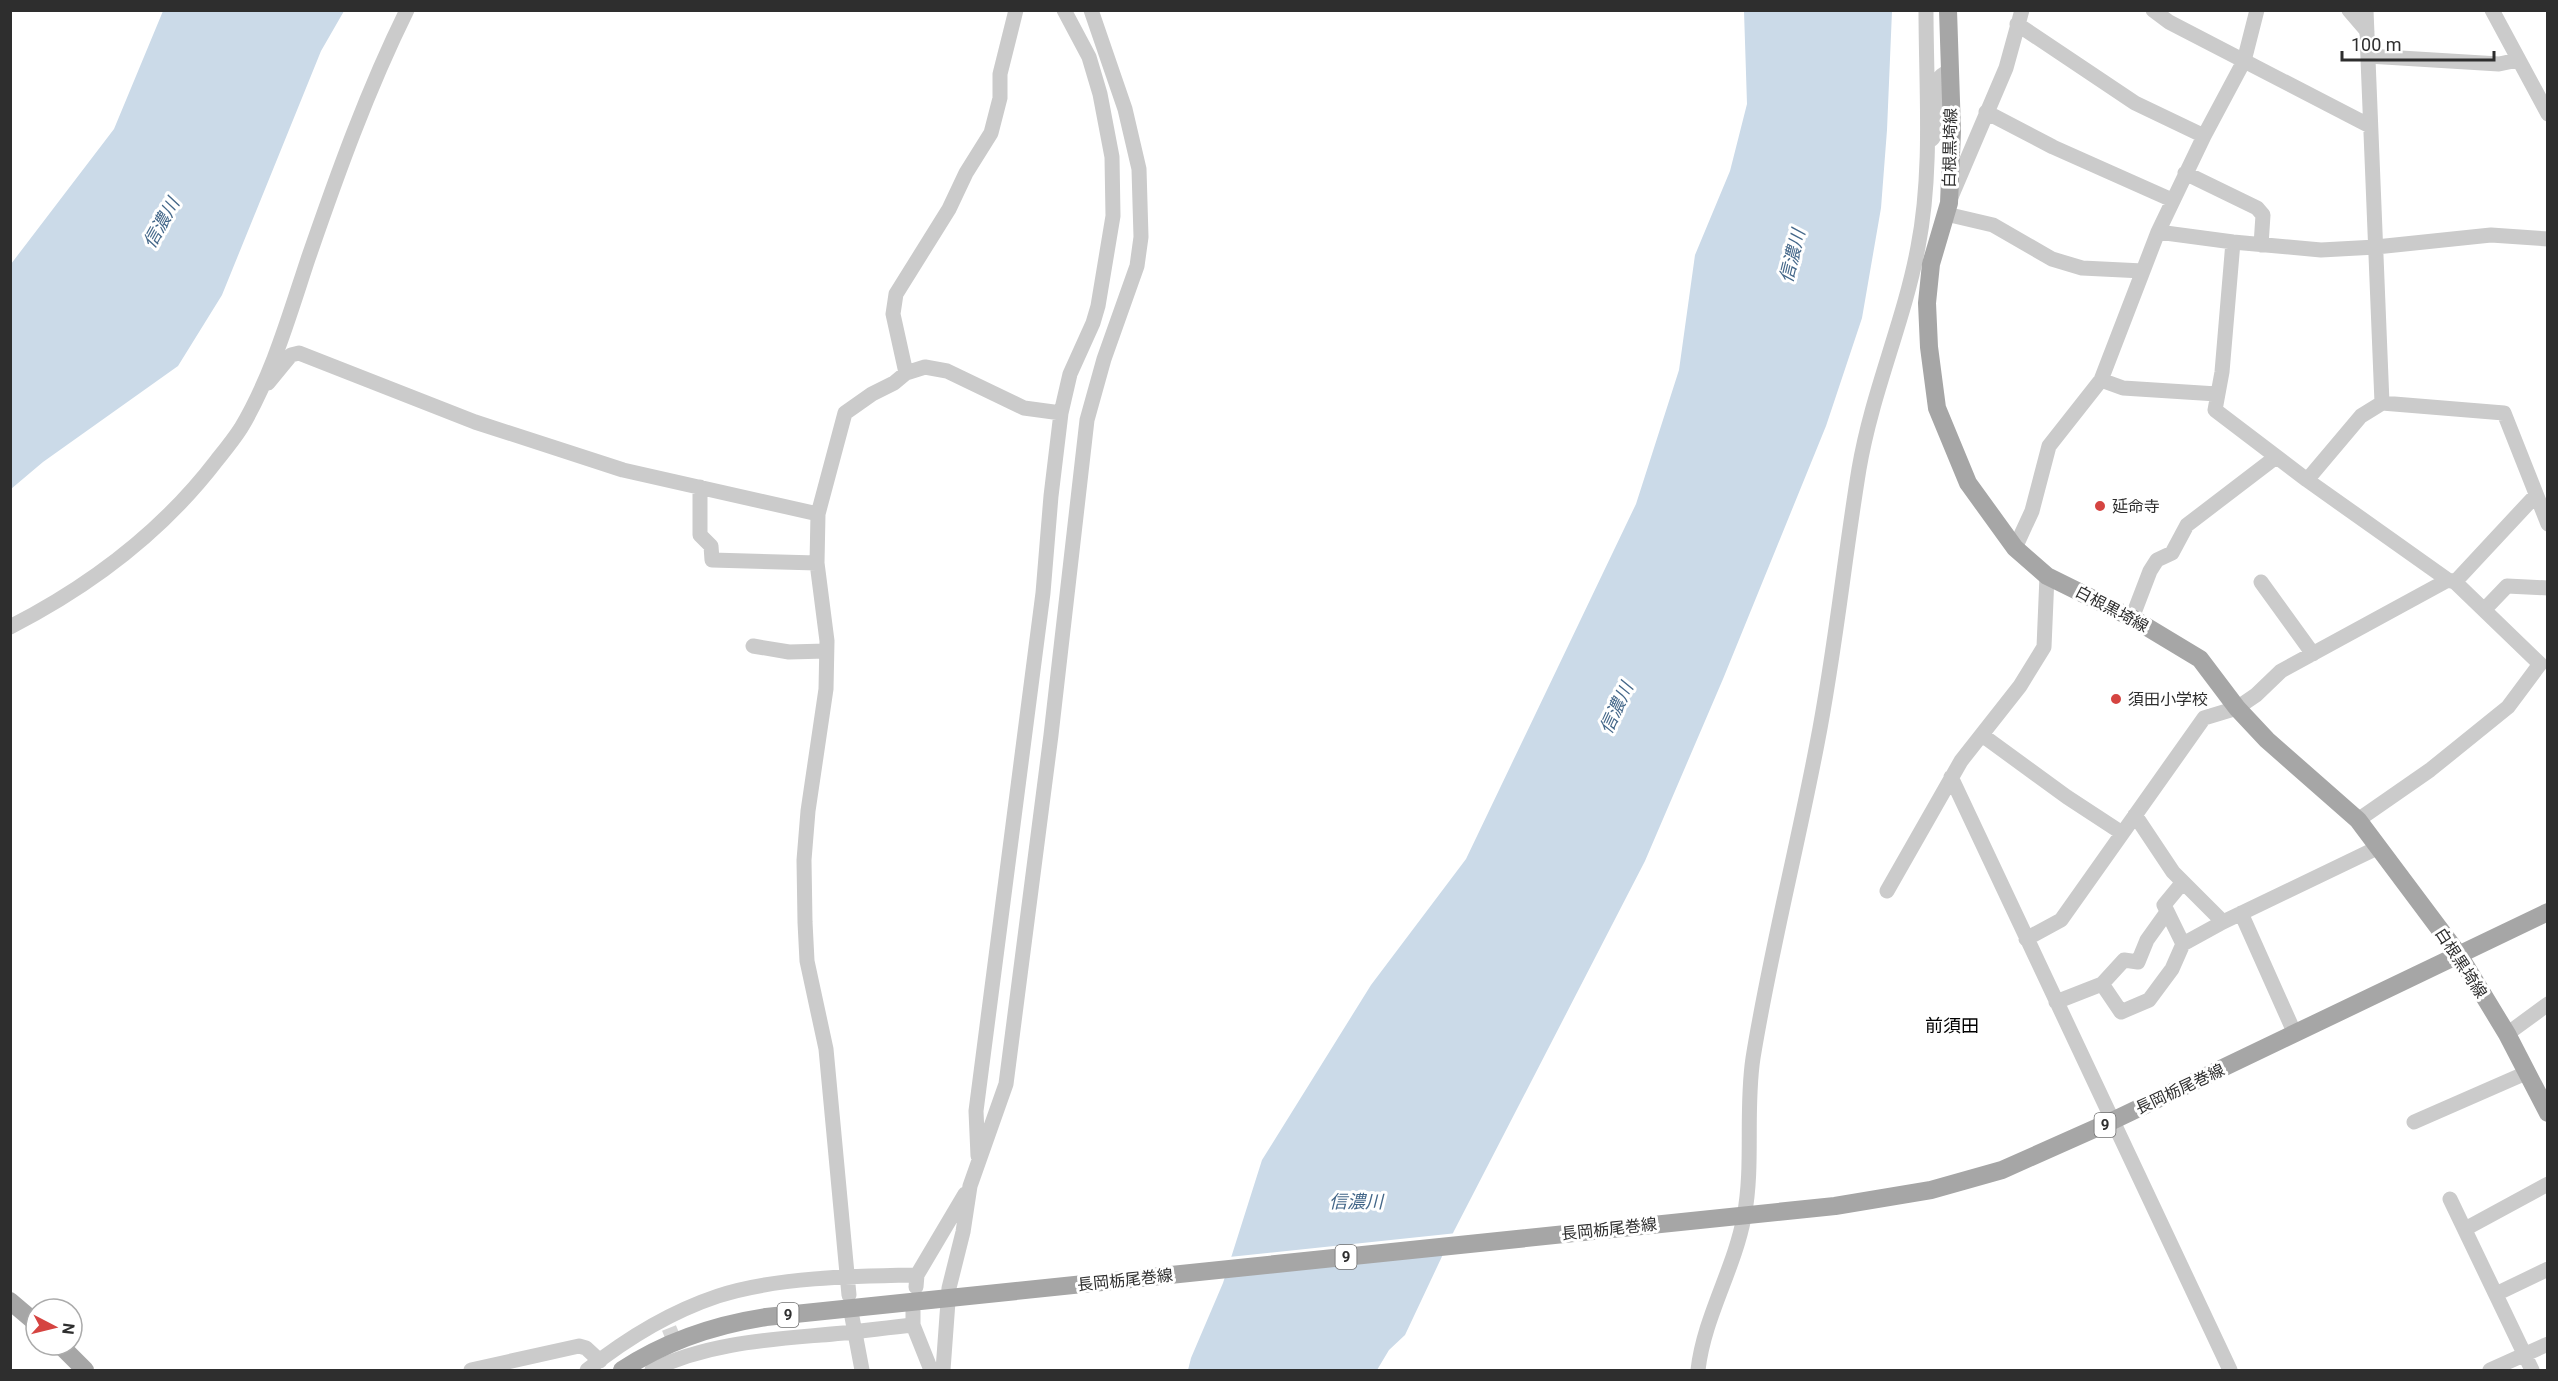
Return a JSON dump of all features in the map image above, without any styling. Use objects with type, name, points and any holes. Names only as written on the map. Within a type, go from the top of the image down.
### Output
[{"type":"main road","name":"白根黒埼線","points":[[1948,10],[1952,131],[1947,208],[1931,264],[1927,303],[1929,347],[1937,408],[1971,489],[2015,548],[2047,576],[2132,618],[2200,659],[2237,708],[2267,740],[2358,820],[2459,955],[2507,1034],[2547,1113]]},
{"type":"main road","name":"長岡栃尾巻線","points":[[622,1371],[651,1353],[693,1334],[737,1322],[1736,1216],[1895,1197],[1961,1183],[2002,1170],[2112,1121],[2547,912]]},
{"type":"main road","points":[[10,1301],[24,1313]]},
{"type":"main road","points":[[72,1357],[85,1371]]},
{"type":"street","points":[[10,627],[70,594],[157,528],[202,480],[240,430],[259,394],[351,138],[406,10]]},
{"type":"street","points":[[906,373],[893,314],[896,294],[949,209],[966,173],[991,133],[1000,98],[1000,74],[1016,10]]},
{"type":"street","points":[[978,1165],[976,1112],[1043,593],[1051,496],[1062,413],[1070,374],[1093,323],[1098,306],[1112,227],[1114,190],[1109,139],[1100,94],[1089,57],[1064,10]]},
{"type":"street","points":[[587,1371],[632,1337],[667,1323],[719,1296],[758,1287],[848,1276],[916,1281],[970,1186],[978,1165],[1006,1084],[1051,735],[1087,420],[1104,359],[1137,266],[1141,237],[1139,169],[1125,109],[1091,10]]},
{"type":"street","points":[[1698,1371],[1708,1322],[1733,1260],[1736,1216],[1749,1178],[1748,1088],[1818,742],[1868,423],[1919,245],[1927,141],[1926,10]]},
{"type":"street","points":[[2153,10],[2169,22],[2370,126]]},
{"type":"street","points":[[2015,548],[2032,511],[2049,446],[2101,380],[2172,200],[2244,61],[2257,10]]},
{"type":"street","points":[[2349,10],[2367,31]]},
{"type":"street","points":[[2366,10],[2382,403]]},
{"type":"street","points":[[2492,10],[2547,114]]},
{"type":"street","points":[[2143,271],[2082,268],[2052,259],[1993,225],[1947,208],[2006,68],[2019,17],[2135,103],[2204,136]]},
{"type":"street","points":[[2368,56],[2499,64],[2517,60]]},
{"type":"street","points":[[1927,141],[1936,135],[1941,76],[1950,70]]},
{"type":"street","points":[[1986,112],[2053,147],[2172,200]]},
{"type":"street","points":[[2185,173],[2257,208],[2263,215],[2261,245]]},
{"type":"street","points":[[2158,232],[2320,250],[2376,247],[2491,235],[2547,239]]},
{"type":"street","points":[[2234,242],[2223,372],[2215,410],[2307,480],[2452,581],[2540,664],[2508,707],[2430,770],[2358,820]]},
{"type":"street","points":[[259,394],[291,355],[299,353],[475,422],[623,470],[818,514]]},
{"type":"street","points":[[849,1294],[826,1049],[807,961],[804,860],[808,811],[826,689],[826,651],[817,563],[818,514],[845,413],[906,373],[924,367],[946,371],[1024,408],[1062,413]]},
{"type":"street","points":[[2101,380],[2123,388],[2217,394]]},
{"type":"street","points":[[2307,480],[2361,416],[2382,403],[2504,413],[2547,524]]},
{"type":"street","points":[[2132,618],[2150,571],[2157,560],[2172,553],[2187,525],[2276,457]]},
{"type":"street","points":[[700,487],[700,535],[711,546],[712,560],[817,563]]},
{"type":"street","points":[[2026,939],[2061,920],[2204,718],[2237,708],[2256,695],[2280,671],[2452,581],[2536,495]]},
{"type":"street","points":[[1887,891],[1951,777],[2020,686],[2044,647],[2047,576]]},
{"type":"street","points":[[2261,582],[2313,654]]},
{"type":"street","points":[[2484,610],[2507,586],[2547,588]]},
{"type":"street","points":[[753,646],[789,652],[826,651]]},
{"type":"street","points":[[1982,735],[2067,797],[2122,832]]},
{"type":"street","points":[[1951,777],[2230,1371]]},
{"type":"street","points":[[2135,815],[2173,872],[2223,922]]},
{"type":"street","points":[[2102,984],[2121,1012],[2149,1000],[2172,969],[2183,944],[2241,913],[2377,848]]},
{"type":"street","points":[[2183,882],[2164,905],[2183,944]]},
{"type":"street","points":[[2056,1002],[2102,984],[2124,960],[2138,962],[2147,940],[2167,912]]},
{"type":"street","points":[[2241,913],[2295,1034]]},
{"type":"street","points":[[2507,1034],[2547,1004]]},
{"type":"street","points":[[2414,1122],[2526,1073]]},
{"type":"street","points":[[2465,1229],[2547,1184]]},
{"type":"street","points":[[944,1371],[970,1186]]},
{"type":"street","points":[[2450,1198],[2532,1371]]},
{"type":"street","points":[[2496,1294],[2547,1269]]},
{"type":"street","points":[[652,1371],[680,1354],[853,1324],[913,1318],[932,1371]]},
{"type":"street","points":[[853,1324],[862,1371]]},
{"type":"street","points":[[2490,1371],[2547,1344]]},
{"type":"street","points":[[471,1371],[579,1346],[586,1348],[600,1361]]},
{"type":"water","name":"信濃川","points":[[163,11],[344,11],[321,51],[222,295],[178,366],[43,462],[11,489],[11,264],[114,129]]},
{"type":"water","name":"信濃川","points":[[1744,11],[1892,11],[1881,208],[1862,318],[1826,426],[1723,679],[1645,861],[1454,1231],[1405,1335],[1389,1350],[1377,1370],[1188,1370],[1223,1283],[1262,1160],[1371,985],[1466,859],[1636,504],[1679,370],[1695,255],[1730,171],[1747,104]]},
{"type":"pier","points":[[1457,1233],[1448,1253],[1222,1276],[1229,1257]]},
{"type":"tunnel","points":[[669,1328],[678,1350]]},
{"type":"place","name":"延命寺","points":[[2100,506]]},
{"type":"place","name":"須田小学校","points":[[2116,699]]},
{"type":"district","name":"前須田","points":[[1952,1025]]}]
